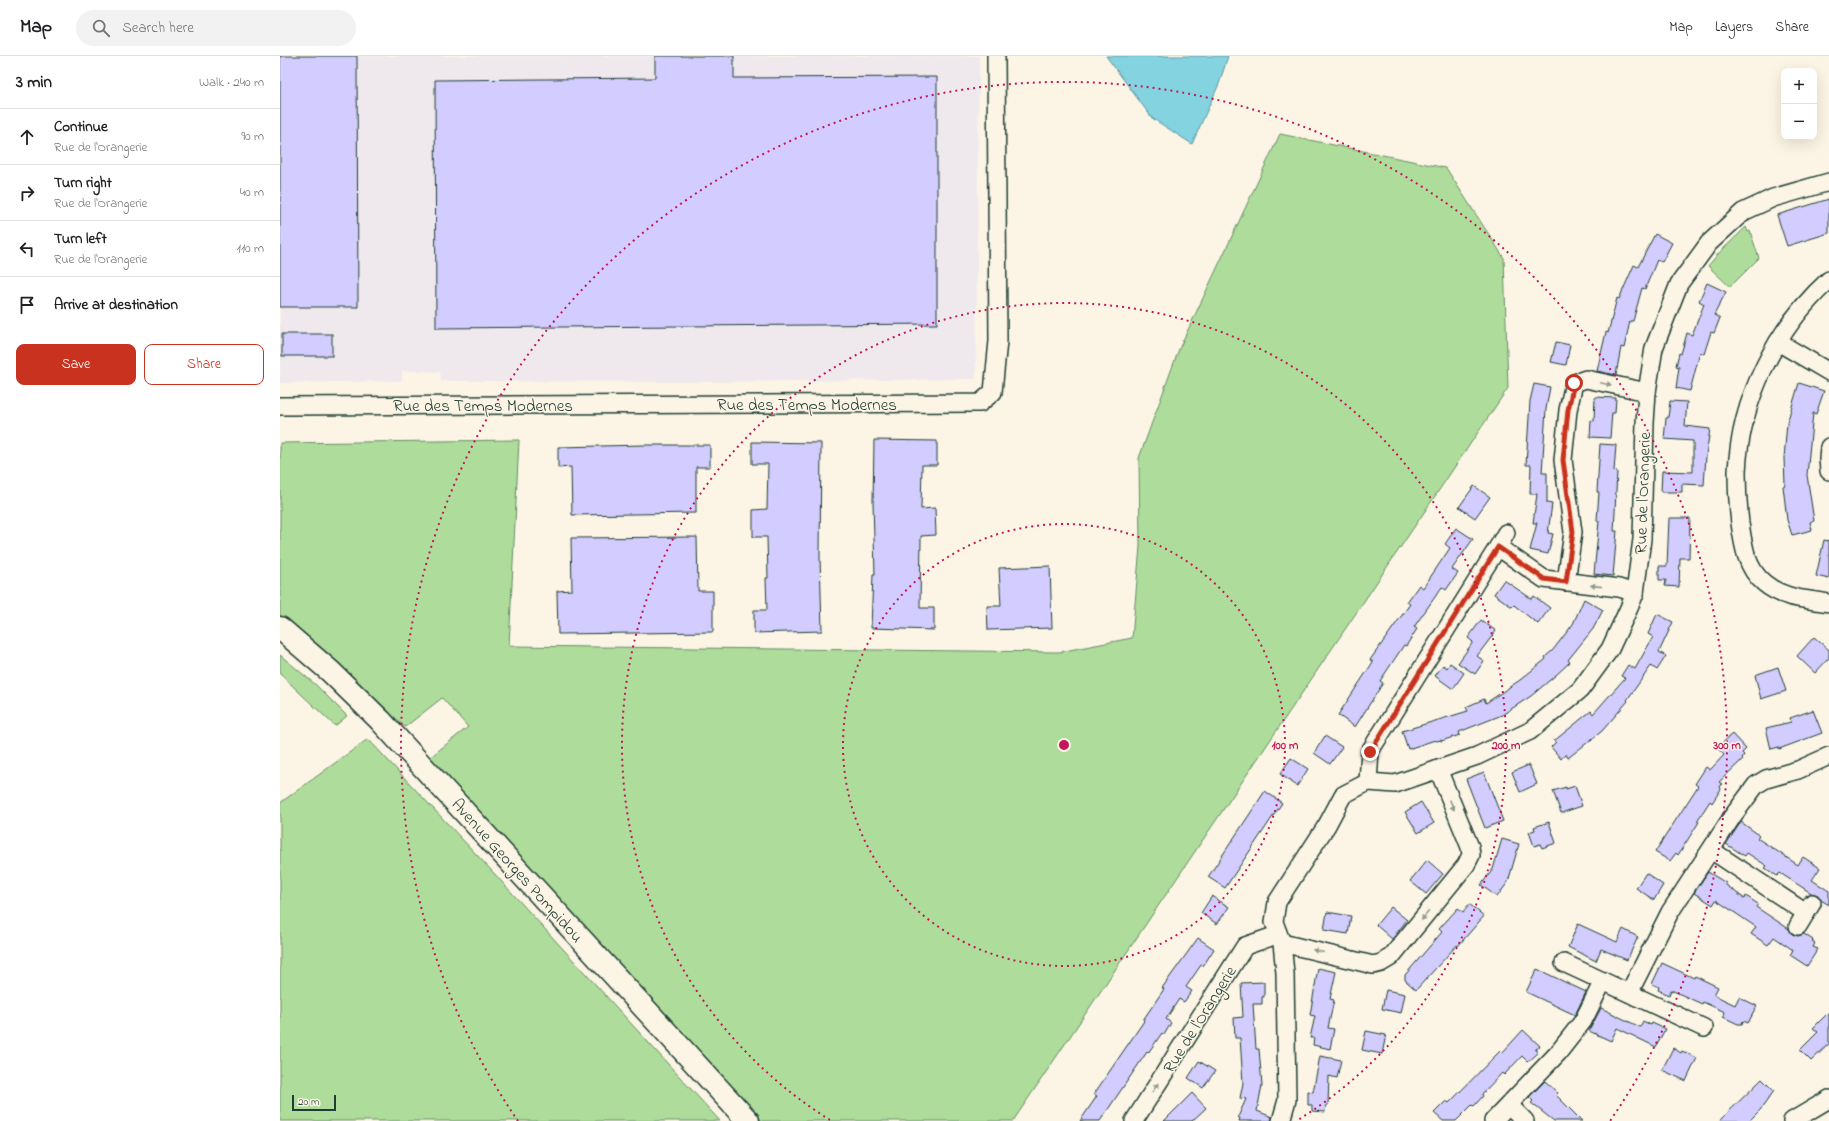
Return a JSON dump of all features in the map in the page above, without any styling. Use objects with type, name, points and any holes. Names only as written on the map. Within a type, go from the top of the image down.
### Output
[{"type":"main road","name":"Avenue Georges Pompidou","points":[[280,628],[331,672],[380,720],[748,1121]]},
{"type":"street","name":"Rue des Temps Modernes","points":[[280,406],[980,404],[993,392],[998,341],[996,56]]},
{"type":"street","name":"Rue de l'Orangerie","points":[[1368,782],[1395,784],[1477,756],[1530,731],[1580,690],[1610,649],[1635,592],[1642,540],[1647,392],[1654,348],[1680,284],[1709,243],[1743,212],[1773,198],[1829,182]]},
{"type":"street","points":[[1829,280],[1805,304],[1778,342],[1759,379],[1742,436],[1737,471],[1738,506],[1743,548],[1750,566],[1763,582],[1780,595],[1829,603]]},
{"type":"street","points":[[1778,342],[1829,372]]},
{"type":"street","points":[[1566,582],[1573,532],[1563,460],[1568,410],[1574,383],[1586,379],[1647,392]]},
{"type":"street","points":[[1829,447],[1829,471]]},
{"type":"street","points":[[1281,1121],[1287,1100],[1285,973],[1280,939],[1274,922],[1276,902],[1315,844],[1343,795],[1368,782],[1370,752],[1502,540],[1544,579],[1619,588],[1635,592]]},
{"type":"street","points":[[1629,993],[1670,912],[1732,817],[1756,785],[1766,779],[1798,770],[1829,756]]},
{"type":"street","points":[[1280,939],[1373,965],[1381,963],[1391,956],[1466,865],[1471,855],[1470,847],[1438,769]]},
{"type":"street","points":[[1711,850],[1805,914]]},
{"type":"street","name":"Rue de l'Orangerie","points":[[1134,1121],[1245,946],[1280,939]]},
{"type":"street","points":[[1564,963],[1704,1028]]},
{"type":"street","points":[[1493,1121],[1558,1053],[1583,1021],[1603,981]]},
{"type":"street","points":[[1792,1121],[1829,1099]]},
{"type":"street","points":[[1509,1105],[1525,1121]]},
{"type":"shaded area","points":[[280,56],[979,56],[976,379],[712,382],[441,381],[440,372],[402,371],[402,381],[280,383]]},
{"type":"green space","points":[[1280,134],[1446,168],[1504,258],[1508,388],[1013,1121],[762,1121],[428,759],[468,727],[442,698],[405,727],[363,687],[280,618],[280,443],[519,440],[509,646],[1059,652],[1132,638],[1140,546],[1139,458],[1179,349]]},
{"type":"green space","points":[[1746,227],[1748,232],[1750,231],[1759,258],[1730,287],[1708,266]]},
{"type":"green space","points":[[280,655],[316,685],[347,716],[335,726],[280,674]]},
{"type":"green space","points":[[368,739],[491,870],[720,1121],[280,1121],[280,803]]},
{"type":"water","points":[[1106,56],[1228,56],[1219,84],[1192,144],[1152,118]]},
{"type":"building","points":[[280,56],[357,56],[358,307],[280,307]]},
{"type":"building","points":[[655,56],[734,56],[734,78],[937,77],[937,324],[436,328],[435,80],[655,78]]},
{"type":"building","points":[[1829,199],[1829,233],[1787,246],[1777,215]]},
{"type":"building","points":[[1655,234],[1672,243],[1662,262],[1657,260],[1645,289],[1642,288],[1633,321],[1630,321],[1624,348],[1621,347],[1616,375],[1597,371],[1606,332],[1608,333],[1617,298],[1619,299],[1634,265],[1638,267]]},
{"type":"building","points":[[1707,283],[1726,292],[1714,315],[1720,318],[1714,333],[1711,332],[1704,354],[1700,352],[1690,391],[1676,388],[1679,367],[1676,366],[1679,353],[1681,354],[1687,333],[1692,335],[1704,304],[1699,301]]},
{"type":"building","points":[[282,334],[332,334],[332,356],[282,356]]},
{"type":"building","points":[[1556,342],[1570,345],[1566,365],[1551,362]]},
{"type":"building","points":[[1799,383],[1824,391],[1816,414],[1813,413],[1807,475],[1814,521],[1810,522],[1812,530],[1792,535],[1787,520],[1783,486],[1785,485],[1784,458],[1787,423]]},
{"type":"building","points":[[1534,384],[1550,387],[1546,409],[1542,473],[1547,473],[1547,503],[1552,504],[1548,533],[1553,534],[1548,554],[1530,550],[1537,523],[1533,523],[1537,494],[1530,494],[1531,465],[1526,465],[1530,401]]},
{"type":"building","points":[[1595,397],[1616,398],[1615,413],[1612,413],[1610,438],[1590,437],[1591,420],[1594,421]]},
{"type":"building","points":[[1670,401],[1687,402],[1685,426],[1710,429],[1704,485],[1682,484],[1682,492],[1661,492],[1662,471],[1693,472],[1693,441],[1664,439],[1666,418],[1668,418]]},
{"type":"building","points":[[874,440],[937,441],[937,465],[922,465],[921,509],[935,508],[936,535],[921,536],[920,608],[934,608],[934,630],[871,628],[873,574],[875,574],[873,502]]},
{"type":"building","points":[[752,442],[821,443],[820,556],[822,631],[754,633],[754,610],[767,610],[766,578],[768,578],[767,537],[753,537],[753,510],[767,509],[768,464],[752,464]]},
{"type":"building","points":[[1600,444],[1616,445],[1614,471],[1617,472],[1614,531],[1617,531],[1613,576],[1594,574],[1599,521],[1597,520],[1599,492],[1597,492]]},
{"type":"building","points":[[710,445],[710,467],[696,467],[696,513],[572,515],[571,467],[558,468],[558,447]]},
{"type":"building","points":[[1474,486],[1490,497],[1475,518],[1459,507]]},
{"type":"building","points":[[1669,518],[1690,518],[1689,558],[1680,558],[1679,587],[1665,586],[1666,580],[1659,580],[1659,566],[1667,566]]},
{"type":"building","points":[[1456,528],[1473,539],[1452,569],[1458,573],[1446,590],[1442,587],[1414,627],[1417,629],[1406,646],[1404,645],[1380,681],[1383,683],[1355,727],[1338,715],[1373,662],[1370,660],[1410,604],[1407,602],[1419,585],[1423,588],[1450,548],[1445,544]]},
{"type":"building","points":[[697,537],[698,591],[713,591],[713,632],[558,634],[557,591],[572,590],[571,538]]},
{"type":"building","points":[[1824,540],[1829,541],[1829,579],[1816,576]]},
{"type":"building","points":[[1050,566],[1052,628],[988,630],[987,606],[1001,606],[999,568]]},
{"type":"building","points":[[1504,580],[1532,599],[1534,596],[1550,608],[1538,624],[1514,605],[1512,607],[1494,594]]},
{"type":"building","points":[[1584,599],[1603,610],[1593,629],[1568,660],[1570,662],[1556,675],[1531,696],[1502,715],[1459,732],[1460,735],[1441,741],[1435,740],[1408,749],[1402,731],[1468,711],[1466,707],[1484,699],[1486,703],[1520,680],[1546,659],[1545,657],[1553,650],[1573,624]]},
{"type":"building","points":[[1657,614],[1673,622],[1659,652],[1666,656],[1657,670],[1651,666],[1627,700],[1628,701],[1602,731],[1568,758],[1566,754],[1561,759],[1551,747],[1556,742],[1554,741],[1591,711],[1593,714],[1625,678],[1621,676],[1628,665],[1635,669],[1653,637],[1648,634]]},
{"type":"building","points":[[1481,620],[1496,631],[1477,656],[1484,661],[1475,674],[1458,663],[1473,642],[1468,638]]},
{"type":"building","points":[[1814,637],[1829,650],[1829,658],[1815,673],[1797,656]]},
{"type":"building","points":[[1450,663],[1464,673],[1453,689],[1435,676],[1443,665],[1447,668]]},
{"type":"building","points":[[1778,667],[1786,691],[1761,699],[1755,675]]},
{"type":"building","points":[[1813,710],[1822,733],[1779,749],[1779,747],[1771,749],[1766,728],[1791,722],[1790,718]]},
{"type":"building","points":[[1732,734],[1746,749],[1742,753],[1744,755],[1742,758],[1743,759],[1719,782],[1722,784],[1720,787],[1721,789],[1712,803],[1710,801],[1697,821],[1699,822],[1678,855],[1676,853],[1670,861],[1655,852],[1698,786],[1695,784],[1706,767],[1710,770],[1724,755],[1717,748]]},
{"type":"building","points":[[1325,736],[1342,747],[1330,764],[1314,753]]},
{"type":"building","points":[[1291,758],[1308,769],[1297,786],[1280,774]]},
{"type":"building","points":[[1529,765],[1537,784],[1520,792],[1512,772]]},
{"type":"building","points":[[1484,772],[1503,821],[1485,828],[1466,779]]},
{"type":"building","points":[[1575,786],[1582,806],[1561,813],[1553,791]]},
{"type":"building","points":[[1265,791],[1282,803],[1225,888],[1208,877]]},
{"type":"building","points":[[1421,802],[1434,823],[1418,833],[1405,812]]},
{"type":"building","points":[[1549,822],[1556,843],[1542,848],[1540,844],[1534,846],[1529,832],[1535,830],[1534,827]]},
{"type":"building","points":[[1741,822],[1759,835],[1757,838],[1798,865],[1803,857],[1820,868],[1812,880],[1829,891],[1829,905],[1821,900],[1818,895],[1811,893],[1780,873],[1777,876],[1765,868],[1767,866],[1747,853],[1745,856],[1726,844]]},
{"type":"building","points":[[1502,839],[1519,844],[1508,882],[1497,897],[1481,885],[1493,869]]},
{"type":"building","points":[[1427,860],[1443,874],[1426,894],[1410,881]]},
{"type":"building","points":[[1708,872],[1726,883],[1726,885],[1745,899],[1746,896],[1758,904],[1756,907],[1789,929],[1792,934],[1798,936],[1804,934],[1813,940],[1812,941],[1815,943],[1813,947],[1818,949],[1807,966],[1790,955],[1793,950],[1774,937],[1768,945],[1751,934],[1756,927],[1716,900],[1713,905],[1694,893]]},
{"type":"building","points":[[1646,873],[1663,885],[1654,900],[1636,888]]},
{"type":"building","points":[[1212,896],[1229,907],[1217,924],[1201,913]]},
{"type":"building","points":[[1469,904],[1484,916],[1416,990],[1405,980],[1405,975],[1442,932],[1439,929],[1458,908],[1463,912]]},
{"type":"building","points":[[1391,907],[1407,920],[1392,939],[1376,925]]},
{"type":"building","points":[[1327,912],[1351,916],[1348,934],[1324,930]]},
{"type":"building","points":[[1578,924],[1617,942],[1623,929],[1638,937],[1627,960],[1601,949],[1596,961],[1568,947]]},
{"type":"building","points":[[1198,938],[1214,949],[1203,966],[1201,965],[1186,987],[1192,991],[1184,1002],[1179,999],[1166,1019],[1171,1023],[1164,1035],[1162,1033],[1148,1053],[1147,1052],[1100,1121],[1080,1121],[1097,1096],[1094,1094],[1144,1021],[1143,1020],[1164,989],[1162,988]]},
{"type":"building","points":[[1662,963],[1718,987],[1714,995],[1735,1005],[1739,997],[1757,1006],[1748,1023],[1743,1021],[1742,1024],[1738,1024],[1723,1017],[1725,1012],[1703,1002],[1702,1004],[1671,990],[1669,995],[1658,990],[1659,987],[1652,984]]},
{"type":"building","points":[[1318,968],[1336,972],[1330,999],[1334,1000],[1328,1028],[1334,1029],[1330,1049],[1313,1045],[1314,1038],[1310,1038],[1315,1016],[1310,1015]]},
{"type":"building","points":[[1537,969],[1586,992],[1575,1015],[1526,992]]},
{"type":"building","points":[[1264,982],[1264,997],[1262,997],[1262,1004],[1253,1004],[1256,1049],[1259,1049],[1262,1085],[1257,1111],[1272,1117],[1271,1121],[1239,1121],[1240,1118],[1238,1117],[1246,1099],[1240,1098],[1243,1083],[1240,1038],[1235,1038],[1234,1018],[1243,1017],[1241,983]]},
{"type":"building","points":[[1386,990],[1405,994],[1401,1013],[1382,1009]]},
{"type":"building","points":[[1601,1008],[1640,1027],[1643,1021],[1665,1029],[1656,1047],[1617,1028],[1611,1041],[1589,1031]]},
{"type":"building","points":[[1829,1012],[1829,1044],[1811,1061],[1800,1050],[1818,1032],[1813,1028]]},
{"type":"building","points":[[1523,1030],[1540,1046],[1535,1050],[1538,1053],[1528,1062],[1522,1056],[1504,1075],[1502,1073],[1482,1094],[1483,1096],[1474,1106],[1472,1105],[1456,1121],[1443,1121],[1434,1113],[1446,1101],[1449,1103],[1500,1051],[1502,1053]]},
{"type":"building","points":[[1366,1031],[1386,1035],[1382,1054],[1362,1050]]},
{"type":"building","points":[[1673,1048],[1681,1053],[1682,1051],[1697,1058],[1686,1081],[1662,1070]]},
{"type":"building","points":[[1320,1056],[1341,1060],[1337,1078],[1329,1076],[1328,1105],[1326,1105],[1325,1112],[1312,1111],[1312,1105],[1308,1105],[1308,1091],[1313,1092]]},
{"type":"building","points":[[1199,1061],[1215,1071],[1203,1088],[1188,1078]]},
{"type":"building","points":[[1762,1079],[1774,1091],[1761,1109],[1749,1121],[1719,1121]]},
{"type":"building","points":[[1545,1081],[1558,1093],[1556,1095],[1582,1121],[1554,1121],[1531,1103],[1533,1101],[1529,1097]]},
{"type":"building","points":[[1192,1093],[1206,1108],[1192,1121],[1164,1121]]},
{"type":"route","points":[[1370,752],[1498,547],[1544,579],[1566,582],[1573,532],[1563,460],[1568,410],[1574,383]]}]
